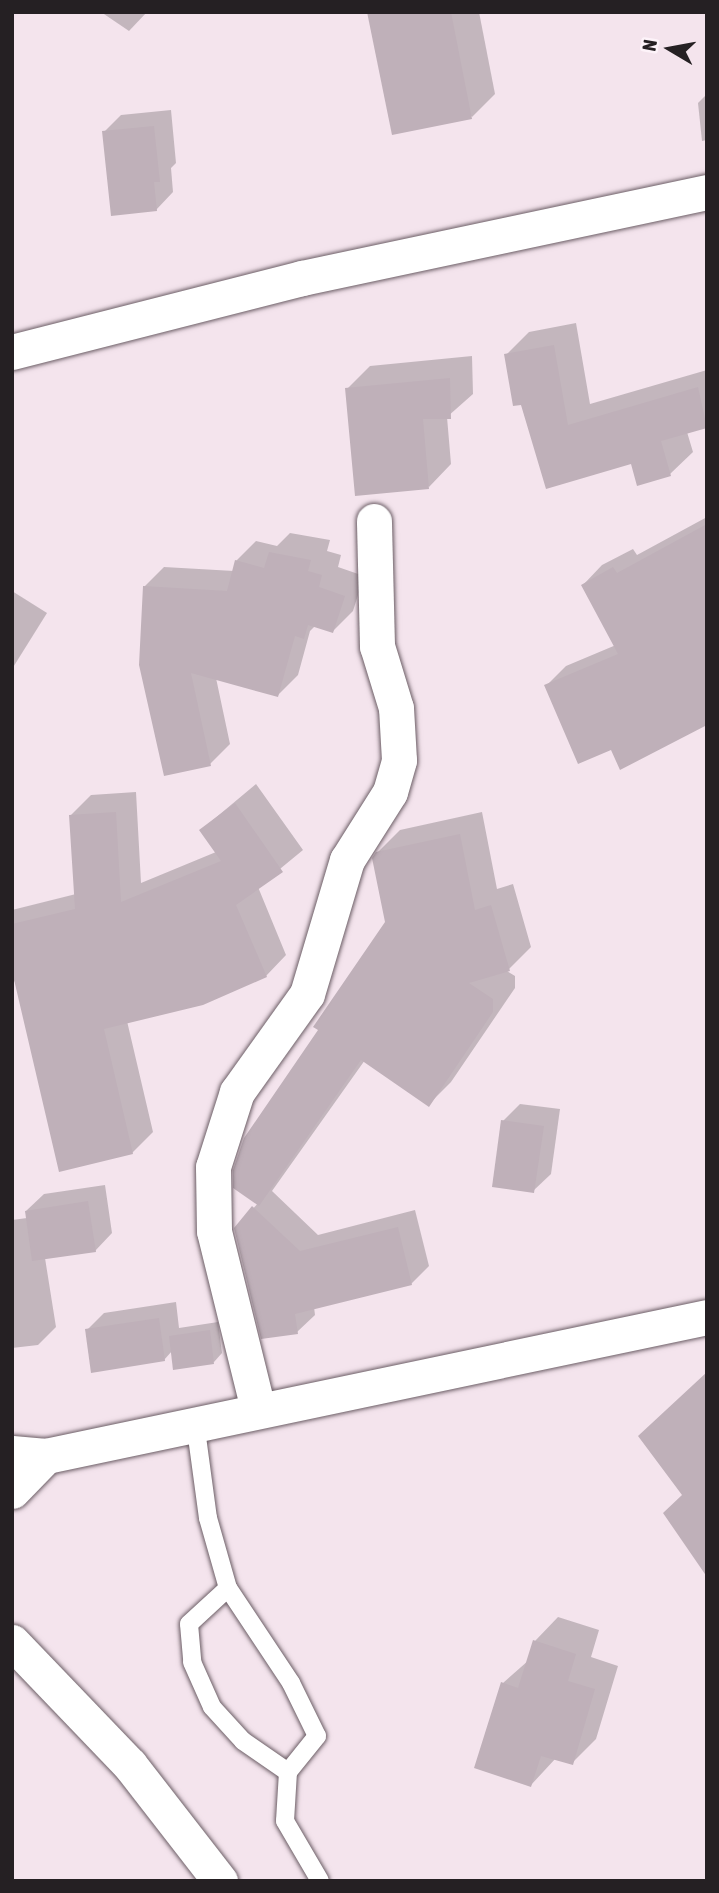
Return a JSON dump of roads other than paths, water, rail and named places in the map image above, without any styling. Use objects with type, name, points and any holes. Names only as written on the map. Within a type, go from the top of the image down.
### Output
[{"type":"street","points":[[12,352],[302,278],[707,192]]},
{"type":"street","points":[[258,1409],[214,1231],[214,1167],[237,1092],[307,994],[347,860],[390,792],[399,760],[396,708],[377,646],[374,521]]},
{"type":"street","points":[[12,1492],[29,1455],[707,1317]]},
{"type":"street","points":[[12,1642],[130,1765],[220,1881]]},
{"type":"lane","points":[[195,1422],[208,1518],[228,1588],[291,1683],[317,1736],[288,1772],[285,1821],[320,1881]]},
{"type":"lane","points":[[228,1588],[189,1624],[192,1662],[212,1707],[243,1741],[288,1772]]}]
